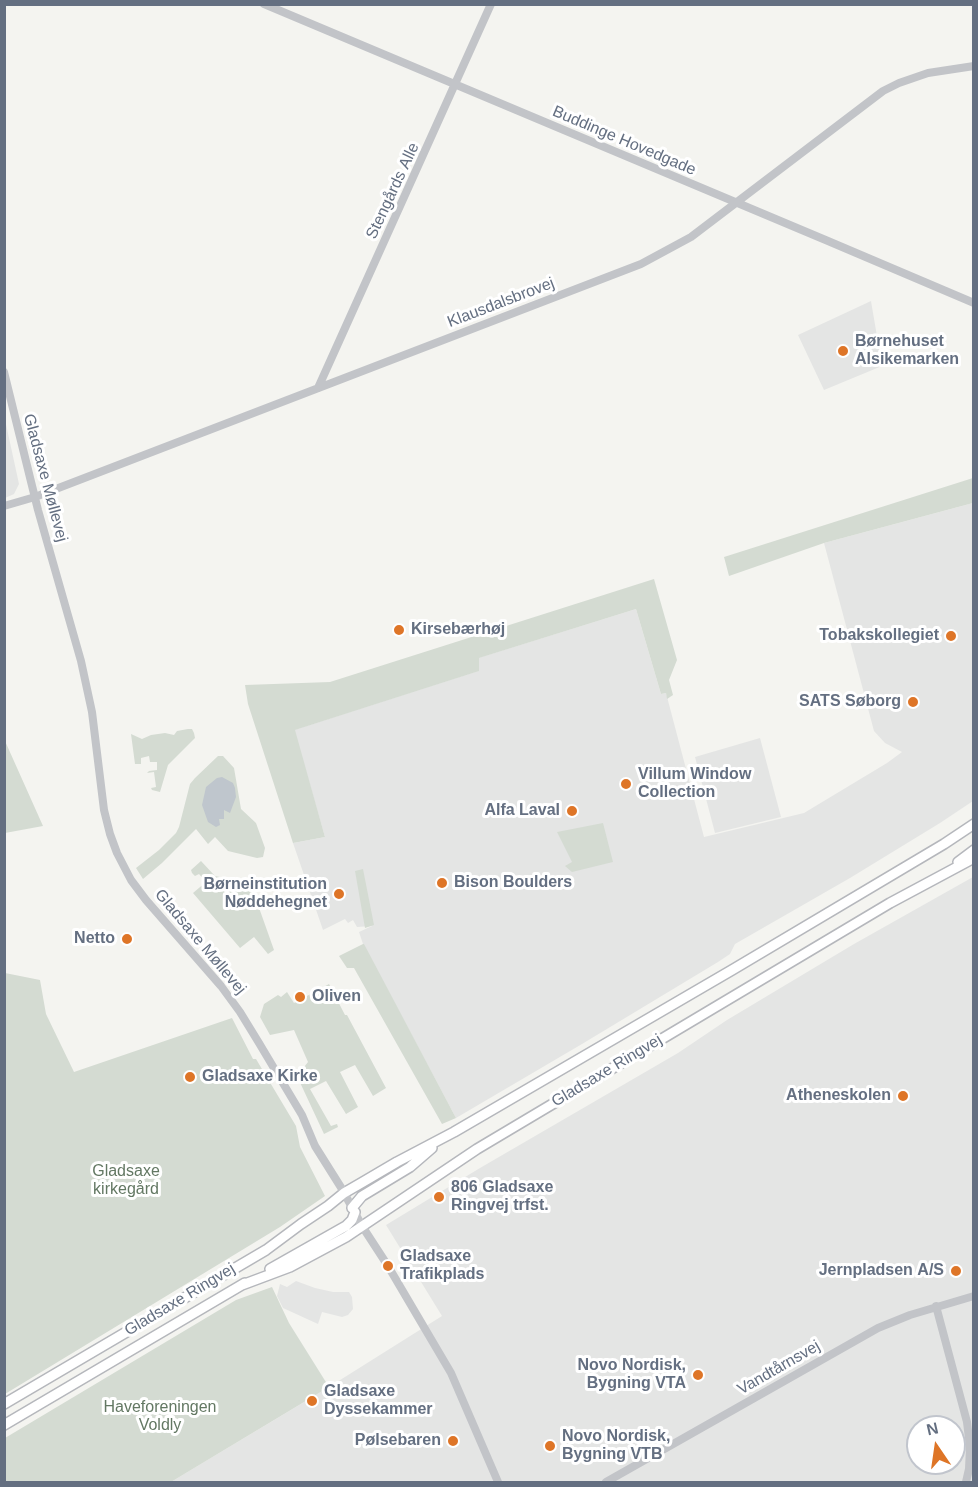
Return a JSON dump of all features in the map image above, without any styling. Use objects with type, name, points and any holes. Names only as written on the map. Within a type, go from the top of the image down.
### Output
[{"type":"main road","name":"Gladsaxe Ringvej","points":[[4,1404],[266,1250],[344,1193],[445,1137],[741,964],[974,824]]},
{"type":"main road","points":[[942,875],[974,850]]},
{"type":"main road","name":"Gladsaxe Ringvej","points":[[242,1285],[298,1263],[338,1241],[477,1149],[880,908],[974,858]]},
{"type":"main road","name":"Gladsaxe Ringvej","points":[[4,1425],[346,1226],[352,1220],[353,1210],[362,1196],[410,1167],[445,1137]]},
{"type":"street","name":"Buddinge Hovedgade","points":[[264,4],[974,303]]},
{"type":"street","name":"Stengårds Alle","points":[[318,388],[491,4]]},
{"type":"street","name":"Klausdalsbrovej","points":[[4,506],[35,497],[641,264],[691,237],[883,92],[899,83],[928,73],[974,66]]},
{"type":"street","name":"Gladsaxe Møllevej","points":[[4,372],[35,497],[81,661],[92,712],[104,810],[117,853],[131,880],[146,900],[200,960],[240,1012],[302,1115],[315,1146],[452,1373],[498,1482]]},
{"type":"street","name":"Vandtårnsvej","points":[[606,1482],[878,1328],[936,1306],[974,1296]]},
{"type":"street","points":[[936,1306],[967,1422],[970,1448],[966,1482]]},
{"type":"shaded area","name":"Børnehuset Alsikemarken","points":[[871,301],[882,366],[824,390],[798,335]]},
{"type":"shaded area","points":[[4,415],[19,484],[14,494],[5,498]]},
{"type":"shaded area","points":[[973,503],[973,801],[850,878],[735,944],[730,954],[718,962],[456,1118],[363,944],[359,932],[372,926],[357,927],[353,920],[348,923],[345,919],[323,930],[293,843],[325,837],[294,730],[478,671],[478,658],[636,609],[661,694],[666,693],[704,837],[804,813],[902,752],[885,743],[874,731],[824,543]]},
{"type":"shaded area","points":[[760,738],[781,817],[715,833],[695,757]]},
{"type":"shaded area","points":[[222,777],[233,783],[236,797],[230,813],[224,810],[224,819],[219,819],[220,825],[216,827],[208,822],[202,805],[206,787],[217,778]]},
{"type":"shaded area","points":[[973,877],[973,1482],[171,1482],[442,1316],[386,1225],[678,1053],[727,1020],[854,944]]},
{"type":"shaded area","points":[[296,1281],[333,1292],[349,1292],[353,1309],[348,1315],[342,1317],[322,1312],[318,1324],[283,1308],[277,1296],[280,1284],[287,1287]]},
{"type":"green space","points":[[973,478],[973,503],[824,543],[729,576],[724,557]]},
{"type":"green space","points":[[654,579],[677,660],[669,680],[673,695],[667,699],[666,693],[661,694],[636,609],[479,658],[479,671],[295,730],[325,837],[293,843],[248,704],[245,685],[330,682]]},
{"type":"green space","points":[[192,729],[195,738],[168,765],[160,792],[152,790],[151,788],[156,787],[154,772],[147,773],[157,770],[157,762],[150,762],[149,756],[141,758],[141,764],[135,764],[131,734],[142,739],[165,733],[174,735],[177,731]]},
{"type":"green space","points":[[5,741],[43,826],[5,833]]},
{"type":"green space","points":[[218,756],[223,756],[234,768],[241,809],[256,823],[265,848],[263,857],[257,858],[228,851],[215,837],[208,844],[196,829],[143,879],[136,868],[176,833],[190,784]]},
{"type":"green space","points":[[603,823],[613,862],[572,872],[565,866],[572,862],[557,832]]},
{"type":"green space","points":[[201,861],[215,876],[243,882],[252,888],[274,950],[268,954],[254,937],[240,948],[193,893],[206,882],[199,874],[195,876],[191,870]]},
{"type":"green space","points":[[363,869],[374,925],[365,928],[355,871]]},
{"type":"green space","points":[[364,944],[456,1118],[442,1124],[354,968],[347,968],[339,956]]},
{"type":"green space","name":"Gladsaxe kirkegård","points":[[5,973],[40,980],[46,1014],[74,1072],[232,1018],[253,1059],[256,1059],[296,1126],[300,1147],[325,1196],[280,1227],[5,1394]]},
{"type":"green space","points":[[329,984],[386,1088],[373,1096],[355,1065],[340,1072],[358,1107],[346,1114],[326,1081],[310,1089],[331,1126],[337,1124],[338,1127],[324,1134],[297,1076],[308,1062],[294,1030],[270,1035],[260,1017],[264,1004],[278,995],[281,997],[287,992],[294,1003]]},
{"type":"green space","name":"Haveforeningen Voldly","points":[[272,1287],[289,1323],[329,1387],[171,1482],[5,1482],[5,1438],[236,1300]]},
{"type":"place","name":"Børnehuset Alsikemarken","points":[[843,351]]},
{"type":"place","name":"Kirsebærhøj","points":[[399,630]]},
{"type":"place","name":"Tobakskollegiet","points":[[951,636]]},
{"type":"place","name":"SATS Søborg","points":[[913,702]]},
{"type":"place","name":"Villum Window Collection","points":[[626,784]]},
{"type":"place","name":"Alfa Laval","points":[[572,811]]},
{"type":"place","name":"Bison Boulders","points":[[442,883]]},
{"type":"place","name":"Børneinstitution Nøddehegnet","points":[[339,894]]},
{"type":"place","name":"Netto","points":[[127,939]]},
{"type":"place","name":"Oliven","points":[[300,997]]},
{"type":"place","name":"Gladsaxe Kirke","points":[[190,1077]]},
{"type":"place","name":"Atheneskolen","points":[[903,1096]]},
{"type":"place","name":"806 Gladsaxe Ringvej trfst.","points":[[439,1197]]},
{"type":"place","name":"Gladsaxe Trafikplads","points":[[388,1266]]},
{"type":"place","name":"Jernpladsen A/S","points":[[956,1271]]},
{"type":"place","name":"Novo Nordisk, Bygning VTA","points":[[698,1375]]},
{"type":"place","name":"Gladsaxe Dyssekammer","points":[[312,1401]]},
{"type":"place","name":"Pølsebaren","points":[[453,1441]]},
{"type":"place","name":"Novo Nordisk, Bygning VTB","points":[[550,1446]]}]
